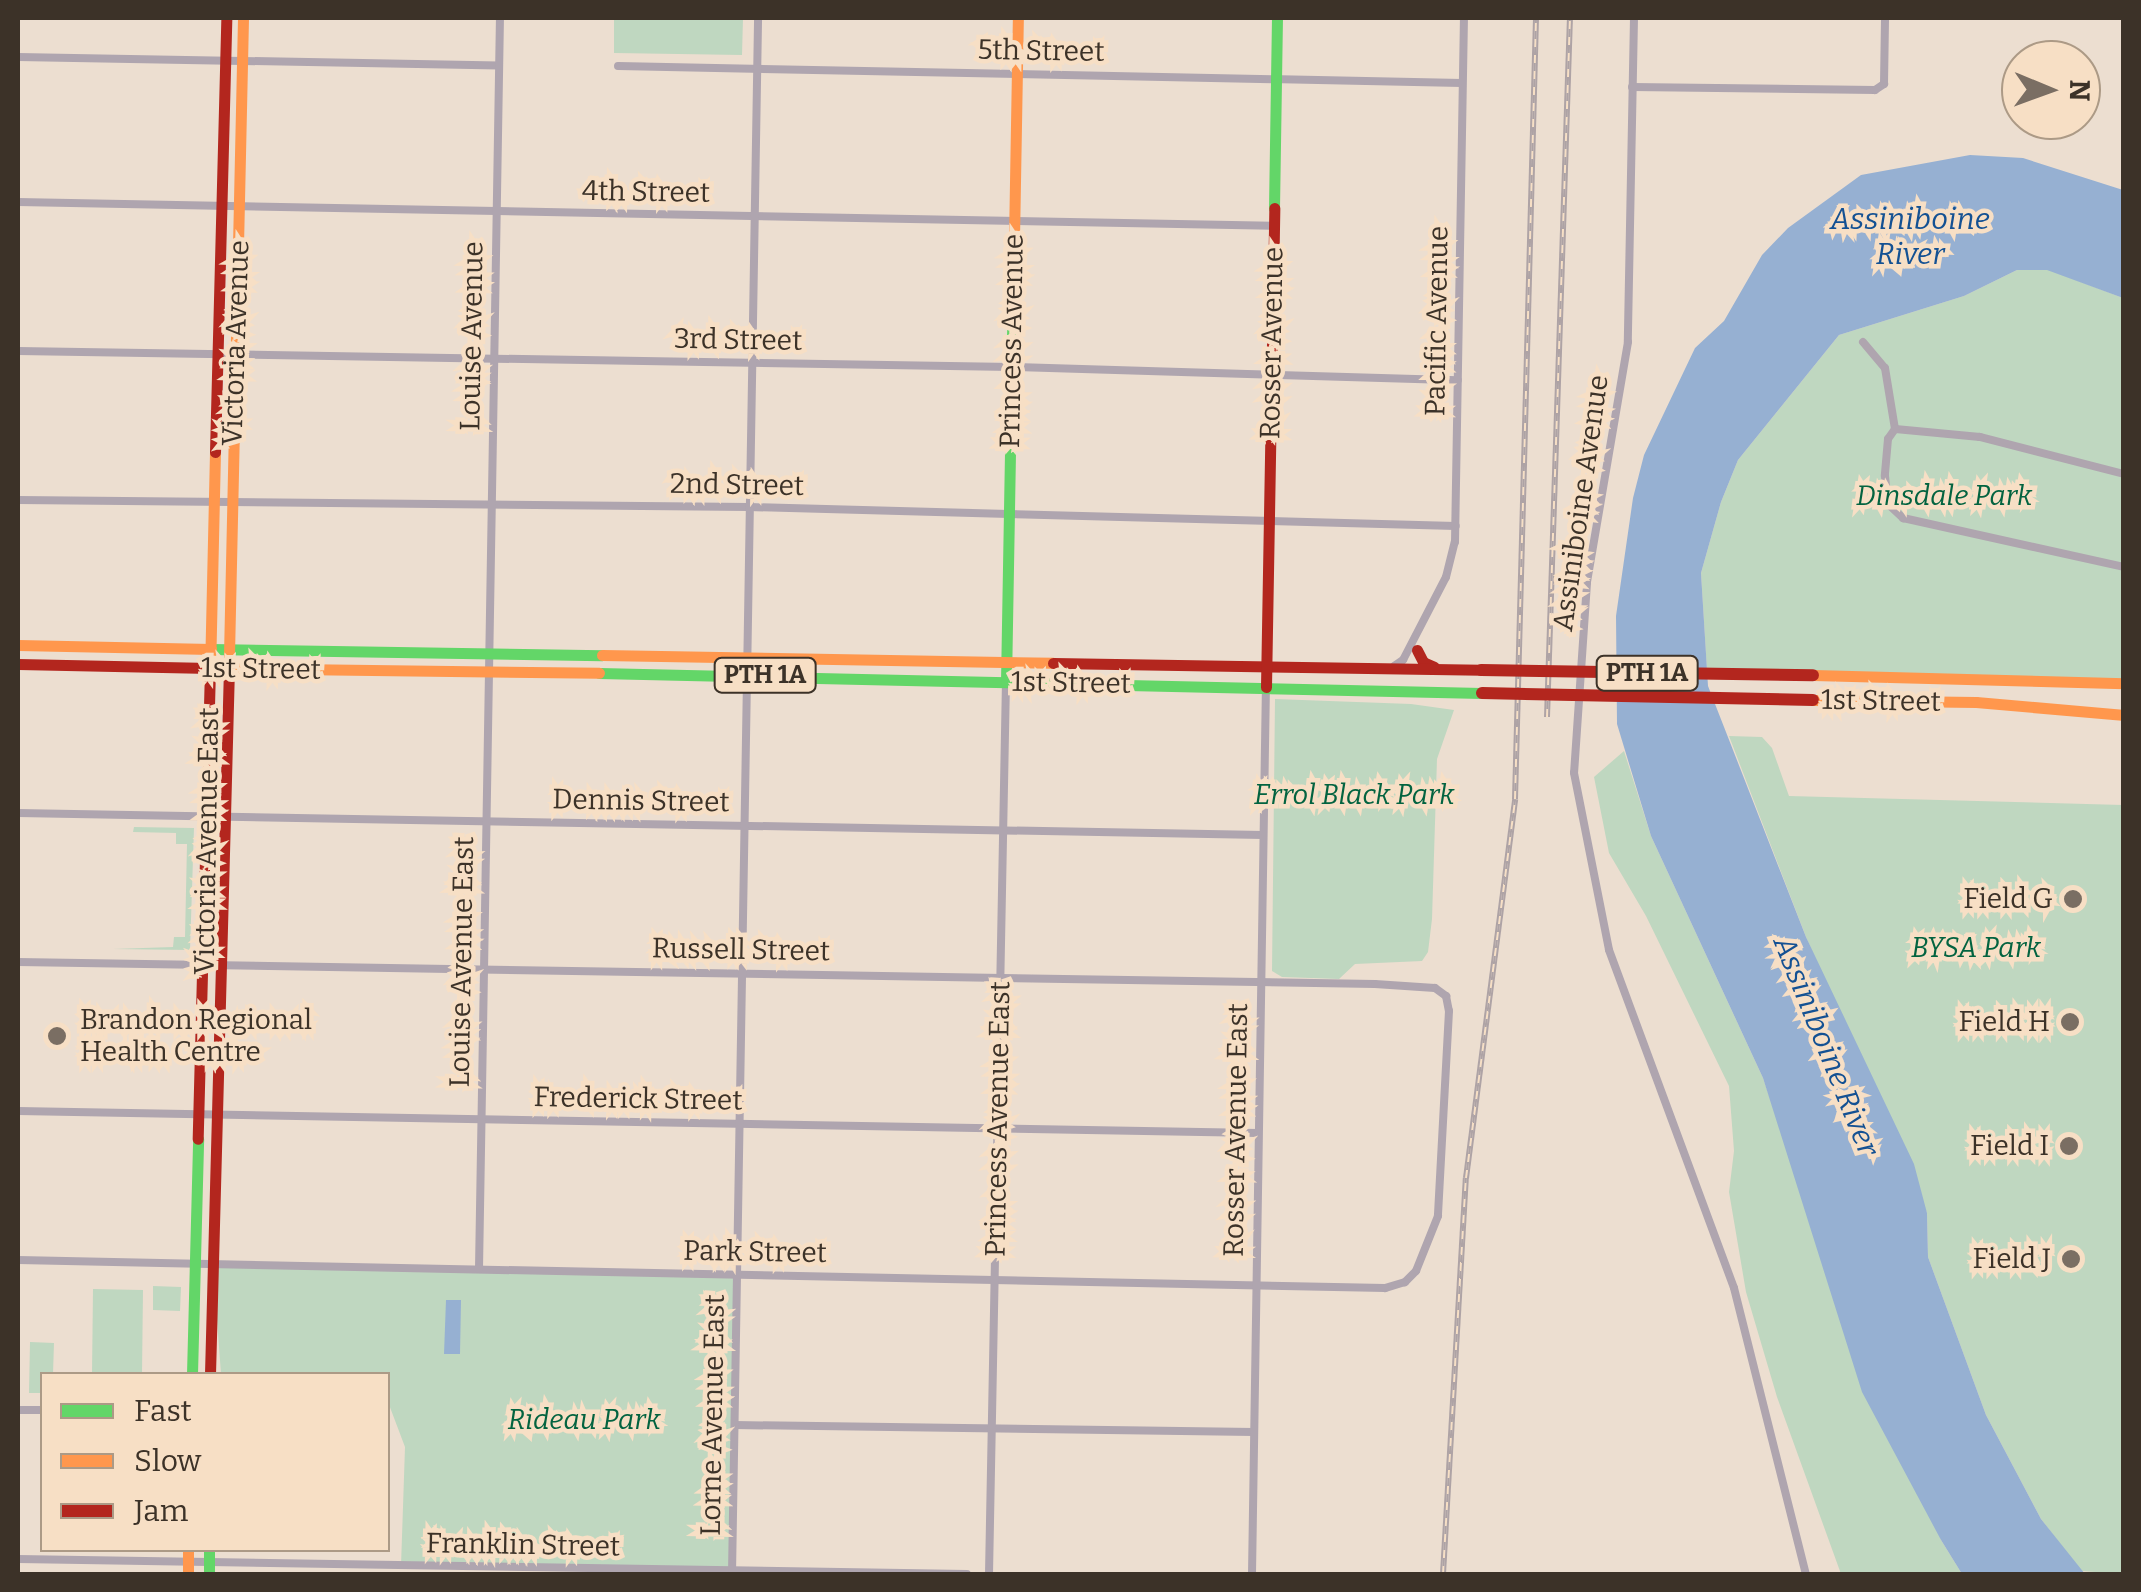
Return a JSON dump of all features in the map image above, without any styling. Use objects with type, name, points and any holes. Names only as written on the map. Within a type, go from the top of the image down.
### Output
[{"type":"main road","name":"Victoria Avenue","points":[[210,668],[226,18]]},
{"type":"main road","name":"Victoria Avenue","points":[[229,668],[243,18]]},
{"type":"main road","name":"Princess Avenue","points":[[1006,664],[1018,18]]},
{"type":"main road","name":"Rosser Avenue","points":[[1266,686],[1278,18]]},
{"type":"main road","name":"1st Street","points":[[18,645],[2124,683]]},
{"type":"main road","points":[[1417,650],[1428,665],[1446,670]]},
{"type":"main road","name":"1st Street","points":[[18,664],[746,674],[1976,702],[2124,715]]},
{"type":"main road","name":"Princess Avenue East","points":[[1006,664],[1006,682]]},
{"type":"main road","name":"Victoria Avenue East","points":[[192,1372],[210,668]]},
{"type":"main road","name":"Victoria Avenue East","points":[[210,1372],[229,668]]},
{"type":"main road","points":[[1321,687],[1406,682],[1416,670]]},
{"type":"street","name":"Louise Avenue","points":[[488,655],[500,18]]},
{"type":"street","name":"Lorne Avenue East","points":[[732,1572],[758,18]]},
{"type":"street","name":"Pacific Avenue","points":[[1382,669],[1402,660],[1446,577],[1456,526],[1464,18]]},
{"type":"street","name":"Assiniboine Avenue","points":[[1634,18],[1628,342],[1587,583],[1574,773],[1609,950],[1734,1288],[1806,1574]]},
{"type":"street","points":[[1632,87],[1876,90],[1884,84],[1885,18]]},
{"type":"street","points":[[18,57],[499,65]]},
{"type":"street","name":"5th Street","points":[[618,66],[1462,84]]},
{"type":"street","name":"4th Street","points":[[18,202],[1274,226]]},
{"type":"street","points":[[1864,342],[1886,368],[1894,429],[1888,439],[1885,476],[1888,504],[1904,518],[2124,567]]},
{"type":"street","name":"3rd Street","points":[[18,350],[1012,367],[1458,380]]},
{"type":"street","points":[[1894,429],[1980,437],[2124,474]]},
{"type":"street","name":"2nd Street","points":[[18,500],[749,508],[1456,526]]},
{"type":"street","name":"Pacific Avenue","points":[[1416,670],[1422,618]]},
{"type":"street","name":"Louise Avenue East","points":[[479,1269],[488,655]]},
{"type":"street","name":"Princess Avenue East","points":[[989,1574],[1006,682]]},
{"type":"street","name":"Rosser Avenue East","points":[[1252,1574],[1266,686]]},
{"type":"street","name":"Dennis Street","points":[[18,813],[1263,835]]},
{"type":"street","name":"Russell Street","points":[[18,962],[1260,982],[1435,988],[1446,996],[1449,1011]]},
{"type":"street","name":"Park Street","points":[[18,1260],[1396,1286],[1411,1277],[1420,1263],[1440,1204],[1449,1011]]},
{"type":"street","name":"Frederick Street","points":[[18,1112],[1258,1133]]},
{"type":"street","points":[[736,1424],[1254,1432]]},
{"type":"street","name":"Franklin Street","points":[[18,1558],[474,1570],[967,1574]]},
{"type":"green space","points":[[614,18],[743,18],[742,55],[614,53]]},
{"type":"green space","name":"Dinsdale Park","points":[[2047,269],[2123,298],[2123,680],[1707,671],[1701,573],[1721,502],[1738,460],[1839,335],[1964,296],[2017,270]]},
{"type":"green space","name":"Errol Black Park","points":[[1275,699],[1411,704],[1454,710],[1437,759],[1432,919],[1428,952],[1422,961],[1355,964],[1339,979],[1282,977],[1272,971]]},
{"type":"green space","name":"BYSA Park","points":[[1729,736],[1762,737],[1772,748],[1789,796],[2123,805],[2123,1574],[2081,1571],[2041,1519],[1986,1415],[1928,1257],[1927,1213],[1806,937]]},
{"type":"green space","points":[[1624,751],[1651,836],[1763,1078],[1809,1213],[1941,1540],[1962,1574],[1841,1574],[1777,1397],[1746,1292],[1729,1192],[1734,1151],[1729,1086],[1646,916],[1609,853],[1594,777]]},
{"type":"green space","points":[[134,827],[194,828],[190,950],[113,949],[173,947],[174,937],[185,937],[187,844],[176,844],[176,833],[133,832]]},
{"type":"green space","name":"Rideau Park","points":[[213,1265],[738,1274],[732,1571],[401,1566],[405,1447],[390,1407],[390,1372],[221,1372]]},
{"type":"green space","points":[[153,1286],[181,1287],[180,1311],[153,1310]]},
{"type":"green space","points":[[93,1289],[143,1290],[142,1372],[92,1372]]},
{"type":"green space","points":[[30,1342],[54,1343],[53,1372],[40,1372],[40,1393],[29,1393]]},
{"type":"water","name":"Assiniboine River","points":[[1970,155],[2023,158],[2123,190],[2123,298],[2047,270],[2017,270],[1964,296],[1839,335],[1738,460],[1721,502],[1701,573],[1708,686],[1806,937],[1914,1164],[1927,1213],[1928,1257],[1986,1415],[2041,1519],[2085,1574],[1962,1574],[1941,1540],[1862,1392],[1763,1078],[1651,836],[1617,724],[1616,616],[1633,498],[1644,455],[1695,348],[1724,321],[1762,255],[1788,228],[1861,175]]},
{"type":"water","points":[[446,1300],[461,1300],[460,1354],[444,1354]]},
{"type":"railway","points":[[1443,1574],[1466,1178],[1515,799],[1536,18]]},
{"type":"railway","points":[[1547,717],[1570,18]]},
{"type":"traffic: fast","points":[[1274,208],[1277,18]]},
{"type":"traffic: fast","points":[[1006,682],[1013,297]]},
{"type":"traffic: fast","points":[[211,649],[602,655]]},
{"type":"traffic: fast","points":[[599,673],[1482,693]]},
{"type":"traffic: fast","points":[[192,1372],[198,1139]]},
{"type":"traffic: fast","points":[[209,1552],[209,1574]]},
{"type":"traffic: slow","points":[[229,655],[243,18]]},
{"type":"traffic: slow","points":[[1013,297],[1018,18]]},
{"type":"traffic: slow","points":[[215,452],[210,668],[599,673]]},
{"type":"traffic: slow","points":[[18,645],[211,649]]},
{"type":"traffic: slow","points":[[602,655],[1053,663]]},
{"type":"traffic: slow","points":[[1813,675],[2124,683]]},
{"type":"traffic: slow","points":[[1813,700],[1976,702],[2124,715]]},
{"type":"traffic: slow","points":[[188,1552],[188,1574]]},
{"type":"traffic: jam","points":[[215,452],[226,18]]},
{"type":"traffic: jam","points":[[1266,687],[1274,208]]},
{"type":"traffic: jam","points":[[1417,650],[1423,662],[1434,667]]},
{"type":"traffic: jam","points":[[1053,663],[1481,670]]},
{"type":"traffic: jam","points":[[18,664],[210,668],[198,1139]]},
{"type":"traffic: jam","points":[[210,1372],[229,668]]},
{"type":"traffic: jam","points":[[1481,670],[1813,675]]},
{"type":"traffic: jam","points":[[1482,693],[1813,700]]},
{"type":"place","name":"Field G","points":[[2073,899]]},
{"type":"place","name":"Field H","points":[[2070,1022]]},
{"type":"place","name":"Brandon Regional Health Centre","points":[[57,1036]]},
{"type":"place","name":"Field I","points":[[2069,1146]]},
{"type":"place","name":"Field J","points":[[2071,1259]]}]
